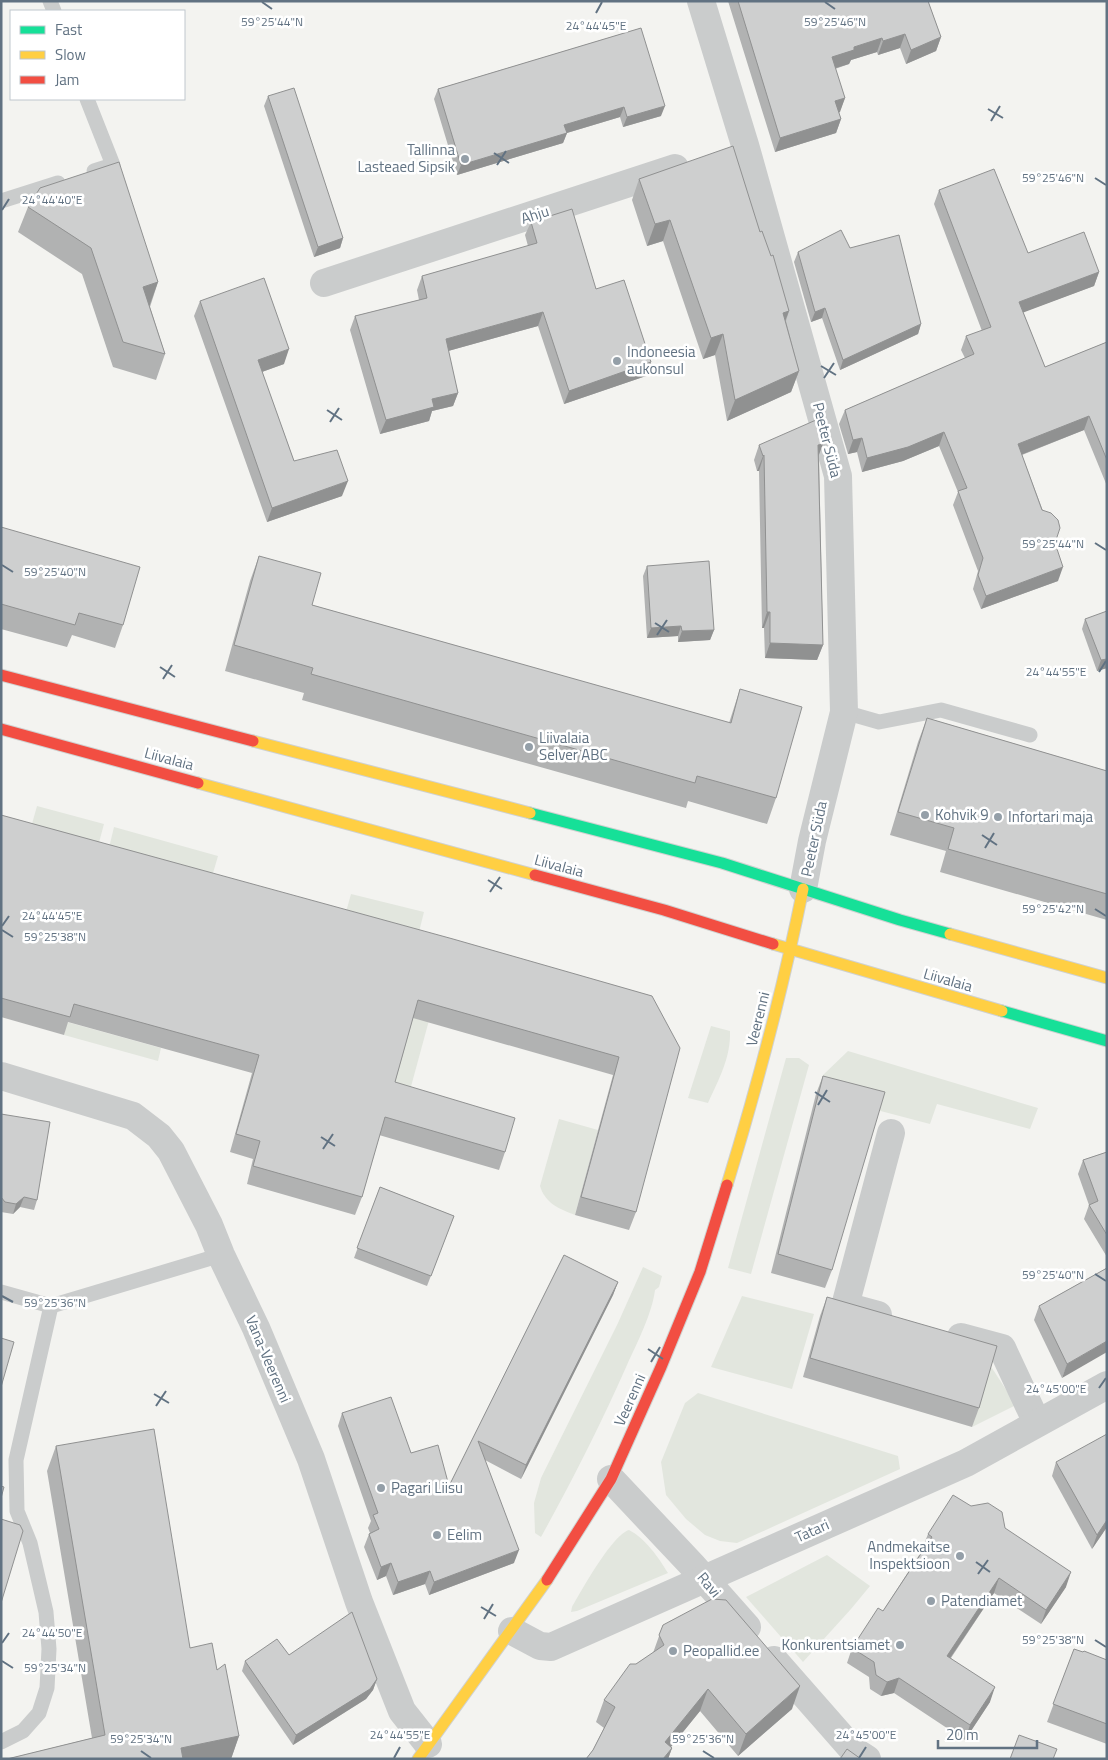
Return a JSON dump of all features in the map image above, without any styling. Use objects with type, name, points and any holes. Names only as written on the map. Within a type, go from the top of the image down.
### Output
[{"type":"main road","points":[[1,675],[722,863],[900,920],[1107,978]]},
{"type":"main road","name":"Liivalaia","points":[[1,729],[664,910],[791,950],[1107,1041]]},
{"type":"main road","name":"Veerenni","points":[[423,1751],[559,1564],[610,1479],[661,1367],[700,1272],[765,1056],[804,890]]},
{"type":"street","name":"Peeter Süda","points":[[701,1],[745,145],[838,476],[844,712],[812,841],[804,890]]},
{"type":"street","name":"Ahju","points":[[324,283],[745,145]]},
{"type":"street","name":"Vana-Veerenni","points":[[1,1076],[133,1116],[159,1136],[171,1151],[209,1225],[221,1255],[256,1328],[311,1459],[359,1602],[402,1711],[423,1751]]},
{"type":"street","points":[[891,1133],[845,1306],[900,1321]]},
{"type":"street","points":[[937,1331],[1002,1348],[1037,1423]]},
{"type":"street","name":"Tatari","points":[[512,1631],[540,1646],[551,1647],[966,1463],[1107,1385]]},
{"type":"street","name":"Ravi","points":[[610,1479],[705,1579],[852,1750],[867,1759]]},
{"type":"lane","points":[[1,201],[113,165],[87,100]]},
{"type":"lane","points":[[844,712],[879,722],[941,710],[1030,735]]},
{"type":"lane","points":[[1,1292],[51,1306],[221,1255]]},
{"type":"lane","points":[[1,1742],[23,1732],[39,1713],[48,1688],[49,1649],[46,1612],[30,1543],[17,1511],[16,1460],[51,1306]]},
{"type":"shaded area","points":[[37,806],[104,824],[97,850],[30,831]]},
{"type":"shaded area","points":[[114,827],[218,856],[211,880],[108,852]]},
{"type":"shaded area","points":[[351,894],[424,912],[419,932],[346,912]]},
{"type":"shaded area","points":[[414,1008],[431,1013],[406,1105],[388,1101]]},
{"type":"shaded area","points":[[67,1022],[161,1048],[158,1061],[64,1035]]},
{"type":"shaded area","points":[[711,1026],[730,1031],[730,1041],[724,1068],[708,1103],[688,1098]]},
{"type":"shaded area","points":[[848,1051],[1038,1108],[1030,1129],[937,1104],[930,1124],[816,1094],[823,1075]]},
{"type":"shaded area","points":[[786,1058],[799,1058],[809,1065],[751,1274],[728,1268]]},
{"type":"shaded area","points":[[559,1119],[598,1130],[575,1215],[558,1208],[549,1201],[540,1186]]},
{"type":"shaded area","points":[[643,1267],[662,1276],[659,1287],[655,1290],[639,1338],[597,1431],[541,1537],[535,1533],[534,1503],[541,1478],[618,1323]]},
{"type":"shaded area","points":[[742,1296],[814,1314],[792,1389],[711,1367]]},
{"type":"shaded area","points":[[990,1365],[1016,1405],[972,1427]]},
{"type":"shaded area","points":[[698,1393],[898,1456],[900,1469],[737,1543],[720,1541],[705,1535],[686,1519],[666,1495],[661,1462],[685,1403]]},
{"type":"shaded area","points":[[629,1530],[646,1543],[668,1573],[571,1612],[583,1588],[606,1552],[622,1534]]},
{"type":"shaded area","points":[[827,1555],[870,1586],[803,1662],[746,1597]]},
{"type":"building","points":[[738,1],[928,1],[941,37],[911,50],[905,34],[883,41],[882,38],[854,47],[854,50],[832,57],[845,98],[835,101],[841,119],[780,138]]},
{"type":"building","points":[[641,28],[665,106],[627,117],[624,107],[564,125],[567,133],[461,165],[438,89]]},
{"type":"building","points":[[294,88],[343,238],[318,247],[268,96]]},
{"type":"building","points":[[733,146],[760,232],[762,231],[771,256],[773,255],[789,311],[783,313],[799,371],[735,400],[723,334],[711,338],[670,220],[655,224],[639,179]]},
{"type":"building","points":[[119,162],[158,282],[143,287],[165,354],[123,342],[91,248],[28,207],[40,188]]},
{"type":"building","points":[[994,169],[1028,253],[1084,232],[1099,272],[1019,302],[1045,367],[1107,342],[1107,460],[1089,416],[1018,444],[1042,510],[1051,513],[1058,520],[1060,528],[1055,543],[1063,567],[986,596],[978,575],[983,558],[958,491],[967,488],[944,432],[908,447],[867,458],[862,438],[853,440],[845,410],[974,354],[966,336],[991,327],[939,190]]},
{"type":"building","points":[[572,209],[596,289],[624,280],[651,362],[569,391],[543,312],[446,339],[458,393],[432,399],[434,407],[386,420],[355,316],[427,298],[422,276],[537,243],[531,222]]},
{"type":"building","points":[[841,230],[850,248],[899,235],[921,324],[843,360],[825,308],[815,312],[798,252]]},
{"type":"building","points":[[264,278],[289,349],[258,360],[294,461],[337,450],[348,481],[272,508],[200,301]]},
{"type":"building","points":[[816,420],[823,444],[818,445],[823,645],[770,643],[770,612],[767,612],[764,455],[759,445]]},
{"type":"building","points":[[1,527],[140,567],[123,625],[79,613],[75,625],[1,604]]},
{"type":"building","points":[[259,556],[321,573],[312,605],[731,723],[740,689],[802,707],[776,798],[697,776],[695,783],[311,674],[313,668],[234,645]]},
{"type":"building","points":[[709,561],[714,630],[682,631],[681,626],[651,628],[647,566]]},
{"type":"building","points":[[1107,611],[1107,659],[1101,660],[1085,619]]},
{"type":"building","name":"Infortari maja","points":[[927,718],[1107,771],[1107,894],[948,849],[954,828],[898,812]]},
{"type":"building","points":[[1,815],[453,939],[652,996],[680,1048],[636,1212],[581,1197],[619,1057],[418,1000],[395,1082],[515,1118],[505,1152],[385,1117],[362,1197],[253,1166],[260,1141],[236,1134],[259,1055],[74,1004],[70,1017],[1,998]]},
{"type":"building","points":[[823,1076],[885,1092],[832,1270],[778,1254]]},
{"type":"building","points":[[1,1114],[50,1122],[37,1200],[24,1197],[16,1204],[5,1202],[1,1197]]},
{"type":"building","points":[[1107,1152],[1107,1235],[1089,1205],[1098,1201],[1083,1160]]},
{"type":"building","points":[[380,1187],[454,1216],[431,1276],[357,1248]]},
{"type":"building","points":[[564,1255],[618,1282],[526,1465],[478,1441],[519,1550],[434,1582],[430,1571],[398,1582],[391,1563],[381,1567],[369,1534],[379,1529],[373,1515],[378,1513],[342,1413],[391,1397],[411,1453],[438,1445],[449,1486]]},
{"type":"building","points":[[1107,1268],[1107,1341],[1067,1364],[1039,1306]]},
{"type":"building","points":[[827,1297],[997,1346],[979,1408],[810,1358]]},
{"type":"building","points":[[1,1338],[14,1342],[1,1387]]},
{"type":"building","points":[[154,1429],[190,1648],[212,1643],[217,1670],[225,1664],[239,1736],[181,1748],[183,1759],[7,1759],[105,1735],[56,1446]]},
{"type":"building","points":[[1107,1434],[1107,1520],[1097,1535],[1056,1462]]},
{"type":"building","points":[[1,1486],[4,1487],[1,1498]]},
{"type":"building","points":[[953,1495],[971,1506],[988,1503],[1002,1512],[1005,1528],[1071,1572],[1046,1610],[999,1578],[947,1656],[995,1687],[970,1725],[899,1678],[887,1682],[876,1675],[874,1662],[852,1648],[878,1608],[883,1611],[932,1537],[928,1534]]},
{"type":"building","points":[[1,1519],[20,1525],[23,1531],[1,1603]]},
{"type":"building","points":[[712,1599],[726,1600],[800,1686],[746,1734],[708,1689],[665,1742],[672,1748],[663,1759],[586,1759],[593,1750],[615,1707],[604,1700],[630,1664],[636,1664],[664,1645],[659,1635],[663,1625]]},
{"type":"building","points":[[352,1612],[377,1679],[370,1689],[296,1735],[245,1661],[277,1639],[289,1655]]},
{"type":"building","points":[[1074,1649],[1107,1660],[1107,1724],[1053,1704]]},
{"type":"building","points":[[1019,1735],[1057,1749],[1053,1759],[1010,1759]]},
{"type":"building","points":[[847,1749],[861,1759],[840,1759]]},
{"type":"traffic: fast","points":[[530,813],[722,863],[950,934]]},
{"type":"traffic: fast","points":[[1002,1011],[1107,1041]]},
{"type":"traffic: slow","points":[[253,741],[530,813]]},
{"type":"traffic: slow","points":[[198,783],[535,875]]},
{"type":"traffic: slow","points":[[727,1185],[769,1038],[803,889]]},
{"type":"traffic: slow","points":[[950,934],[1107,978]]},
{"type":"traffic: slow","points":[[773,944],[1002,1011]]},
{"type":"traffic: slow","points":[[418,1759],[547,1580]]},
{"type":"traffic: jam","points":[[1,675],[253,741]]},
{"type":"traffic: jam","points":[[1,729],[198,783]]},
{"type":"traffic: jam","points":[[535,875],[664,910],[773,944]]},
{"type":"traffic: jam","points":[[547,1580],[611,1479],[661,1367],[700,1272],[727,1185]]},
{"type":"place","name":"Tallinna Lasteaed Sipsik","points":[[465,159]]},
{"type":"place","name":"Indoneesia aukonsul","points":[[617,361]]},
{"type":"place","name":"Liivalaia Selver ABC","points":[[529,747]]},
{"type":"place","name":"Kohvik 9","points":[[925,815]]},
{"type":"place","name":"Infortari maja","points":[[998,817]]},
{"type":"place","name":"Pagari Liisu","points":[[381,1488]]},
{"type":"place","name":"Eelim","points":[[437,1535]]},
{"type":"place","name":"Andmekaitse Inspektsioon","points":[[960,1556]]},
{"type":"place","name":"Patendiamet","points":[[931,1601]]},
{"type":"place","name":"Konkurentsiamet","points":[[900,1645]]},
{"type":"place","name":"Peopallid.ee","points":[[673,1651]]}]
